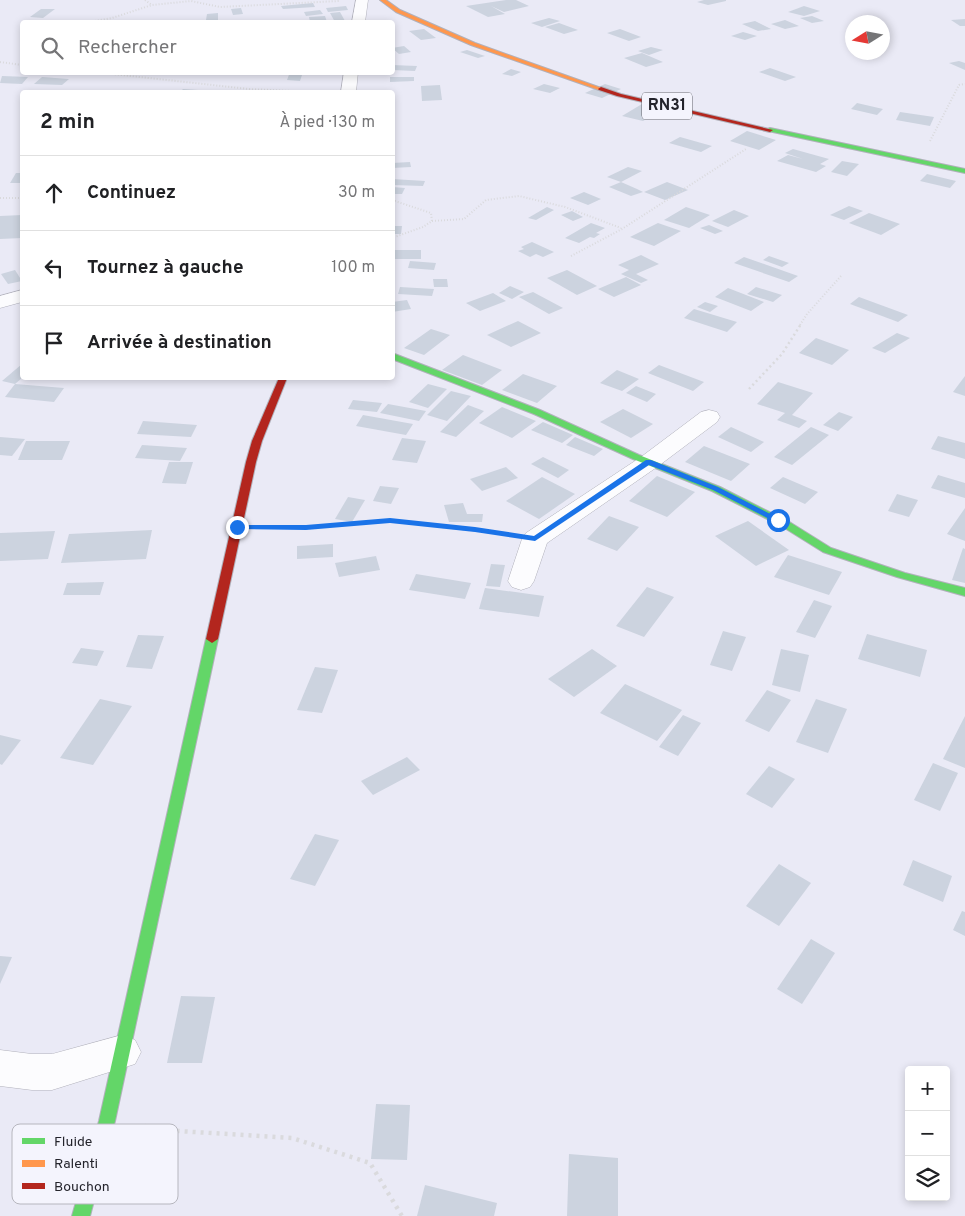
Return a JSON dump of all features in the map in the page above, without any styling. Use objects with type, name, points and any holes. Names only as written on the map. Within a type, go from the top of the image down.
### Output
[{"type":"street","points":[[359,20],[362,0]]},
{"type":"street","name":"RN31","points":[[383,0],[398,11],[473,44],[619,95],[773,131],[965,171]]},
{"type":"street","points":[[349,90],[351,75]]},
{"type":"street","points":[[0,302],[20,297]]},
{"type":"street","points":[[395,357],[537,412],[649,462],[716,489],[787,526],[827,550],[901,575],[965,592]]},
{"type":"street","points":[[106,1124],[257,442],[283,380]]},
{"type":"street","points":[[521,581],[535,539],[649,462],[710,417]]},
{"type":"street","points":[[0,1068],[32,1072],[52,1072],[122,1052]]},
{"type":"path","points":[[145,0],[152,5]]},
{"type":"path","points":[[100,20],[152,5],[191,1],[220,7],[347,0]]},
{"type":"path","points":[[0,62],[20,65]]},
{"type":"path","points":[[121,75],[271,90]]},
{"type":"path","points":[[919,162],[959,85],[965,84]]},
{"type":"path","points":[[571,256],[622,229],[773,131]]},
{"type":"path","points":[[395,237],[432,222],[464,219],[486,200],[519,196],[565,207],[622,229]]},
{"type":"path","points":[[0,198],[20,198]]},
{"type":"path","points":[[395,201],[431,213],[432,222]]},
{"type":"path","points":[[749,389],[782,354],[807,314],[841,276]]},
{"type":"path","points":[[237,527],[306,528],[390,521],[475,530],[535,539]]},
{"type":"path","points":[[107,1121],[128,1124]]},
{"type":"path","points":[[178,1131],[292,1138],[370,1164],[402,1216]]},
{"type":"building","points":[[516,0],[529,6],[504,12],[491,6],[505,14],[488,17],[466,6]]},
{"type":"building","points":[[704,0],[726,1],[708,5],[697,2]]},
{"type":"building","points":[[313,3],[315,7],[283,9],[281,6]]},
{"type":"building","points":[[346,6],[348,10],[328,12],[326,8]]},
{"type":"building","points":[[804,6],[820,11],[804,16],[788,12]]},
{"type":"building","points":[[241,8],[243,14],[233,15],[231,9]]},
{"type":"building","points":[[41,9],[55,9],[43,18],[30,17]]},
{"type":"building","points":[[320,10],[323,14],[306,16],[304,12]]},
{"type":"building","points":[[340,12],[344,20],[334,20],[330,13]]},
{"type":"building","points":[[218,13],[218,20],[206,20],[207,14]]},
{"type":"building","points":[[325,16],[326,20],[310,20],[309,17]]},
{"type":"building","points":[[812,16],[824,21],[812,23],[800,18]]},
{"type":"building","points":[[549,18],[560,21],[542,27],[531,23]]},
{"type":"building","points":[[965,19],[965,26],[960,26],[951,20]]},
{"type":"building","points":[[785,20],[799,26],[785,29],[771,24]]},
{"type":"building","points":[[755,21],[771,29],[758,31],[742,24]]},
{"type":"building","points":[[559,23],[578,30],[564,34],[545,27]]},
{"type":"building","points":[[424,29],[436,38],[421,40],[409,31]]},
{"type":"building","points":[[620,29],[641,37],[629,41],[607,33]]},
{"type":"building","points":[[743,32],[757,36],[745,40],[731,36]]},
{"type":"building","points":[[404,46],[411,52],[399,54],[395,51],[395,48]]},
{"type":"building","points":[[651,47],[663,50],[649,55],[638,51]]},
{"type":"building","points":[[467,50],[485,56],[478,58],[460,52]]},
{"type":"building","points":[[642,53],[663,62],[646,67],[624,58]]},
{"type":"building","points":[[959,61],[965,63],[965,70],[949,63]]},
{"type":"building","points":[[395,65],[417,66],[415,71],[395,70]]},
{"type":"building","points":[[770,68],[796,77],[785,81],[759,72]]},
{"type":"building","points":[[511,69],[521,72],[512,76],[502,74]]},
{"type":"building","points":[[289,75],[302,75],[300,81],[287,80]]},
{"type":"building","points":[[2,76],[28,77],[22,84],[0,83]]},
{"type":"building","points":[[42,77],[69,79],[62,85],[34,84]]},
{"type":"building","points":[[390,77],[414,77],[414,81],[390,82]]},
{"type":"building","points":[[544,84],[560,88],[550,93],[533,89]]},
{"type":"building","points":[[605,84],[621,89],[602,98],[585,93]]},
{"type":"building","points":[[440,85],[442,100],[422,101],[421,86]]},
{"type":"building","points":[[857,103],[883,109],[877,115],[851,109]]},
{"type":"building","points":[[642,104],[662,110],[643,121],[622,116]]},
{"type":"building","points":[[900,112],[934,117],[930,126],[896,120]]},
{"type":"building","points":[[747,131],[776,140],[759,150],[730,141]]},
{"type":"building","points":[[680,137],[712,146],[701,152],[669,143]]},
{"type":"building","points":[[793,149],[829,159],[820,164],[826,166],[816,172],[777,161],[788,155],[803,159],[785,153]]},
{"type":"building","points":[[842,161],[859,164],[847,176],[831,172]]},
{"type":"building","points":[[410,162],[411,167],[395,168],[395,163]]},
{"type":"building","points":[[628,167],[642,171],[621,182],[607,177]]},
{"type":"building","points":[[16,173],[20,173],[20,183],[10,183]]},
{"type":"building","points":[[927,174],[956,181],[950,188],[920,181]]},
{"type":"building","points":[[395,179],[425,181],[423,186],[395,185]]},
{"type":"building","points":[[621,182],[643,192],[631,196],[609,187]]},
{"type":"building","points":[[667,182],[688,190],[665,200],[644,192]]},
{"type":"building","points":[[395,187],[405,188],[402,194],[395,194]]},
{"type":"building","points":[[584,192],[601,199],[588,205],[570,198]]},
{"type":"building","points":[[849,206],[863,211],[844,220],[830,215]]},
{"type":"building","points":[[547,207],[554,210],[536,220],[528,218]]},
{"type":"building","points":[[686,207],[710,215],[689,228],[664,220]]},
{"type":"building","points":[[734,210],[749,216],[728,227],[712,221]]},
{"type":"building","points":[[572,211],[583,217],[573,221],[561,215]]},
{"type":"building","points":[[869,213],[900,224],[881,235],[849,223]]},
{"type":"building","points":[[20,215],[20,238],[0,239],[0,216]]},
{"type":"building","points":[[591,223],[605,228],[596,233],[600,234],[594,238],[590,237],[579,243],[565,238]]},
{"type":"building","points":[[658,223],[681,231],[654,246],[630,237]]},
{"type":"building","points":[[709,225],[723,231],[715,234],[700,228]]},
{"type":"building","points":[[395,226],[402,226],[401,234],[395,234]]},
{"type":"building","points":[[532,242],[554,252],[543,257],[536,254],[530,257],[518,251],[524,249],[521,247]]},
{"type":"building","points":[[395,250],[421,250],[421,259],[395,259]]},
{"type":"building","points":[[641,255],[659,264],[636,274],[648,280],[641,283],[621,274],[629,270],[618,265]]},
{"type":"building","points":[[769,256],[789,263],[782,267],[763,260]]},
{"type":"building","points":[[744,257],[798,276],[789,282],[734,263]]},
{"type":"building","points":[[410,261],[436,263],[434,270],[408,268]]},
{"type":"building","points":[[15,270],[20,281],[8,284],[1,274]]},
{"type":"building","points":[[567,270],[597,286],[577,295],[547,278]]},
{"type":"building","points":[[626,277],[641,285],[614,297],[598,289]]},
{"type":"building","points":[[433,279],[447,279],[448,287],[434,287]]},
{"type":"building","points":[[510,286],[524,292],[512,299],[499,293]]},
{"type":"building","points":[[400,287],[434,289],[432,296],[398,294]]},
{"type":"building","points":[[756,287],[782,295],[773,302],[747,294]]},
{"type":"building","points":[[728,288],[764,302],[751,311],[715,297]]},
{"type":"building","points":[[533,292],[563,308],[549,314],[519,297]]},
{"type":"building","points":[[493,293],[506,301],[480,311],[466,303]]},
{"type":"building","points":[[859,297],[908,315],[898,322],[850,304]]},
{"type":"building","points":[[407,300],[411,309],[395,312],[395,302]]},
{"type":"building","points":[[705,302],[718,306],[710,312],[697,307]]},
{"type":"building","points":[[694,309],[737,322],[727,332],[684,318]]},
{"type":"building","points":[[518,321],[541,333],[511,347],[487,335]]},
{"type":"building","points":[[431,329],[450,335],[424,355],[404,348]]},
{"type":"building","points":[[897,333],[910,338],[885,353],[872,348]]},
{"type":"building","points":[[816,338],[849,350],[832,365],[799,353]]},
{"type":"building","points":[[463,355],[502,370],[482,385],[442,370]]},
{"type":"building","points":[[659,365],[704,382],[693,391],[648,373]]},
{"type":"building","points":[[20,366],[20,380],[15,384],[2,381]]},
{"type":"building","points":[[617,370],[639,379],[622,391],[600,383]]},
{"type":"building","points":[[523,374],[557,386],[537,403],[502,390]]},
{"type":"building","points":[[965,376],[965,396],[953,392]]},
{"type":"building","points":[[778,382],[813,393],[792,415],[807,421],[799,428],[777,420],[785,413],[757,404]]},
{"type":"building","points":[[15,384],[64,388],[54,402],[5,397]]},
{"type":"building","points":[[428,384],[447,389],[428,408],[409,402]]},
{"type":"building","points":[[636,386],[656,394],[647,402],[626,393]]},
{"type":"building","points":[[451,391],[471,396],[447,421],[427,415]]},
{"type":"building","points":[[353,400],[382,403],[377,412],[348,409]]},
{"type":"building","points":[[388,404],[426,411],[419,421],[380,413]]},
{"type":"building","points":[[468,405],[484,411],[456,437],[440,432]]},
{"type":"building","points":[[502,407],[536,421],[512,438],[479,423]]},
{"type":"building","points":[[623,409],[653,424],[631,438],[600,422]]},
{"type":"building","points":[[839,412],[853,417],[838,431],[823,425]]},
{"type":"building","points":[[363,415],[413,424],[406,435],[356,426]]},
{"type":"building","points":[[143,421],[197,425],[191,437],[137,434]]},
{"type":"building","points":[[543,422],[573,435],[562,443],[531,430]]},
{"type":"building","points":[[731,427],[764,442],[751,452],[718,437]]},
{"type":"building","points":[[811,427],[829,435],[792,465],[774,457]]},
{"type":"building","points":[[938,436],[965,443],[965,459],[931,449]]},
{"type":"building","points":[[0,437],[25,439],[12,456],[0,455]]},
{"type":"building","points":[[575,437],[603,449],[594,456],[566,445]]},
{"type":"building","points":[[402,438],[426,441],[417,463],[392,460]]},
{"type":"building","points":[[26,441],[70,441],[62,460],[18,460]]},
{"type":"building","points":[[142,445],[187,448],[180,461],[135,458]]},
{"type":"building","points":[[704,446],[750,464],[731,481],[685,462]]},
{"type":"building","points":[[543,457],[569,470],[558,478],[531,464]]},
{"type":"building","points":[[169,462],[193,462],[186,484],[162,483]]},
{"type":"building","points":[[506,467],[518,478],[482,491],[470,479]]},
{"type":"building","points":[[938,475],[965,483],[965,498],[931,488]]},
{"type":"building","points":[[657,476],[695,492],[667,517],[629,501]]},
{"type":"building","points":[[542,477],[575,494],[539,519],[506,501]]},
{"type":"building","points":[[783,477],[818,492],[805,504],[770,488]]},
{"type":"building","points":[[380,486],[399,488],[391,504],[373,501]]},
{"type":"building","points":[[897,494],[918,500],[909,517],[888,511]]},
{"type":"building","points":[[348,497],[365,500],[352,522],[335,519]]},
{"type":"building","points":[[463,503],[467,514],[483,514],[482,522],[449,522],[444,505]]},
{"type":"building","points":[[965,508],[965,541],[947,534]]},
{"type":"building","points":[[609,516],[639,527],[617,551],[587,539]]},
{"type":"building","points":[[748,521],[789,550],[756,566],[715,536]]},
{"type":"building","points":[[152,530],[146,559],[61,563],[69,534]]},
{"type":"building","points":[[55,531],[48,559],[0,561],[0,533]]},
{"type":"building","points":[[333,544],[333,557],[297,559],[297,546]]},
{"type":"building","points":[[963,548],[965,549],[965,583],[952,580]]},
{"type":"building","points":[[788,555],[842,572],[829,595],[774,577]]},
{"type":"building","points":[[376,556],[380,570],[339,577],[335,563]]},
{"type":"building","points":[[491,564],[505,565],[500,587],[486,586]]},
{"type":"building","points":[[416,574],[471,583],[465,599],[409,590]]},
{"type":"building","points":[[104,582],[100,595],[63,595],[67,583]]},
{"type":"building","points":[[647,587],[674,597],[644,637],[616,626]]},
{"type":"building","points":[[485,588],[544,596],[539,617],[479,609]]},
{"type":"building","points":[[814,600],[832,606],[815,638],[796,632]]},
{"type":"building","points":[[723,631],[746,637],[732,671],[710,665]]},
{"type":"building","points":[[867,634],[927,650],[920,677],[858,659]]},
{"type":"building","points":[[138,635],[164,636],[152,669],[126,667]]},
{"type":"building","points":[[81,648],[104,651],[97,666],[72,663]]},
{"type":"building","points":[[592,649],[617,666],[574,697],[548,679]]},
{"type":"building","points":[[781,649],[809,655],[800,692],[772,685]]},
{"type":"building","points":[[315,667],[338,670],[322,713],[297,710]]},
{"type":"building","points":[[625,684],[682,710],[657,741],[600,713]]},
{"type":"building","points":[[767,690],[791,700],[769,732],[745,721]]},
{"type":"building","points":[[100,699],[132,706],[93,765],[60,758]]},
{"type":"building","points":[[816,699],[847,709],[828,753],[796,742]]},
{"type":"building","points":[[683,715],[701,723],[678,756],[659,747]]},
{"type":"building","points":[[965,716],[965,768],[943,759]]},
{"type":"building","points":[[0,735],[21,740],[2,765],[0,764]]},
{"type":"building","points":[[407,757],[420,770],[373,795],[361,781]]},
{"type":"building","points":[[933,763],[958,773],[940,811],[914,800]]},
{"type":"building","points":[[769,766],[795,779],[772,808],[746,794]]},
{"type":"building","points":[[315,834],[339,840],[315,886],[290,879]]},
{"type":"building","points":[[913,860],[952,876],[943,902],[903,885]]},
{"type":"building","points":[[779,864],[811,883],[779,926],[746,906]]},
{"type":"building","points":[[962,911],[965,912],[965,936],[953,930]]},
{"type":"building","points":[[811,939],[835,953],[802,1004],[777,989]]},
{"type":"building","points":[[0,956],[12,957],[0,984]]},
{"type":"building","points":[[181,996],[215,997],[202,1063],[167,1063]]},
{"type":"building","points":[[376,1104],[410,1105],[407,1160],[371,1159]]},
{"type":"building","points":[[569,1154],[618,1158],[618,1216],[567,1216]]},
{"type":"building","points":[[425,1185],[497,1203],[494,1216],[417,1216]]},
{"type":"traffic: fast","points":[[770,130],[965,171]]},
{"type":"traffic: fast","points":[[395,357],[537,412],[636,457],[716,489],[787,525],[827,550],[901,575],[965,592]]},
{"type":"traffic: fast","points":[[106,1124],[212,639]]},
{"type":"traffic: fast","points":[[81,1216],[84,1204]]},
{"type":"traffic: slow","points":[[383,0],[398,11],[473,44],[601,89]]},
{"type":"traffic: jam","points":[[601,89],[619,95],[770,130]]},
{"type":"traffic: jam","points":[[212,639],[251,462],[257,441],[282,380]]},
{"type":"route","points":[[237,527],[306,528],[390,521],[475,530],[535,539],[649,462],[716,489],[778,520]]}]
